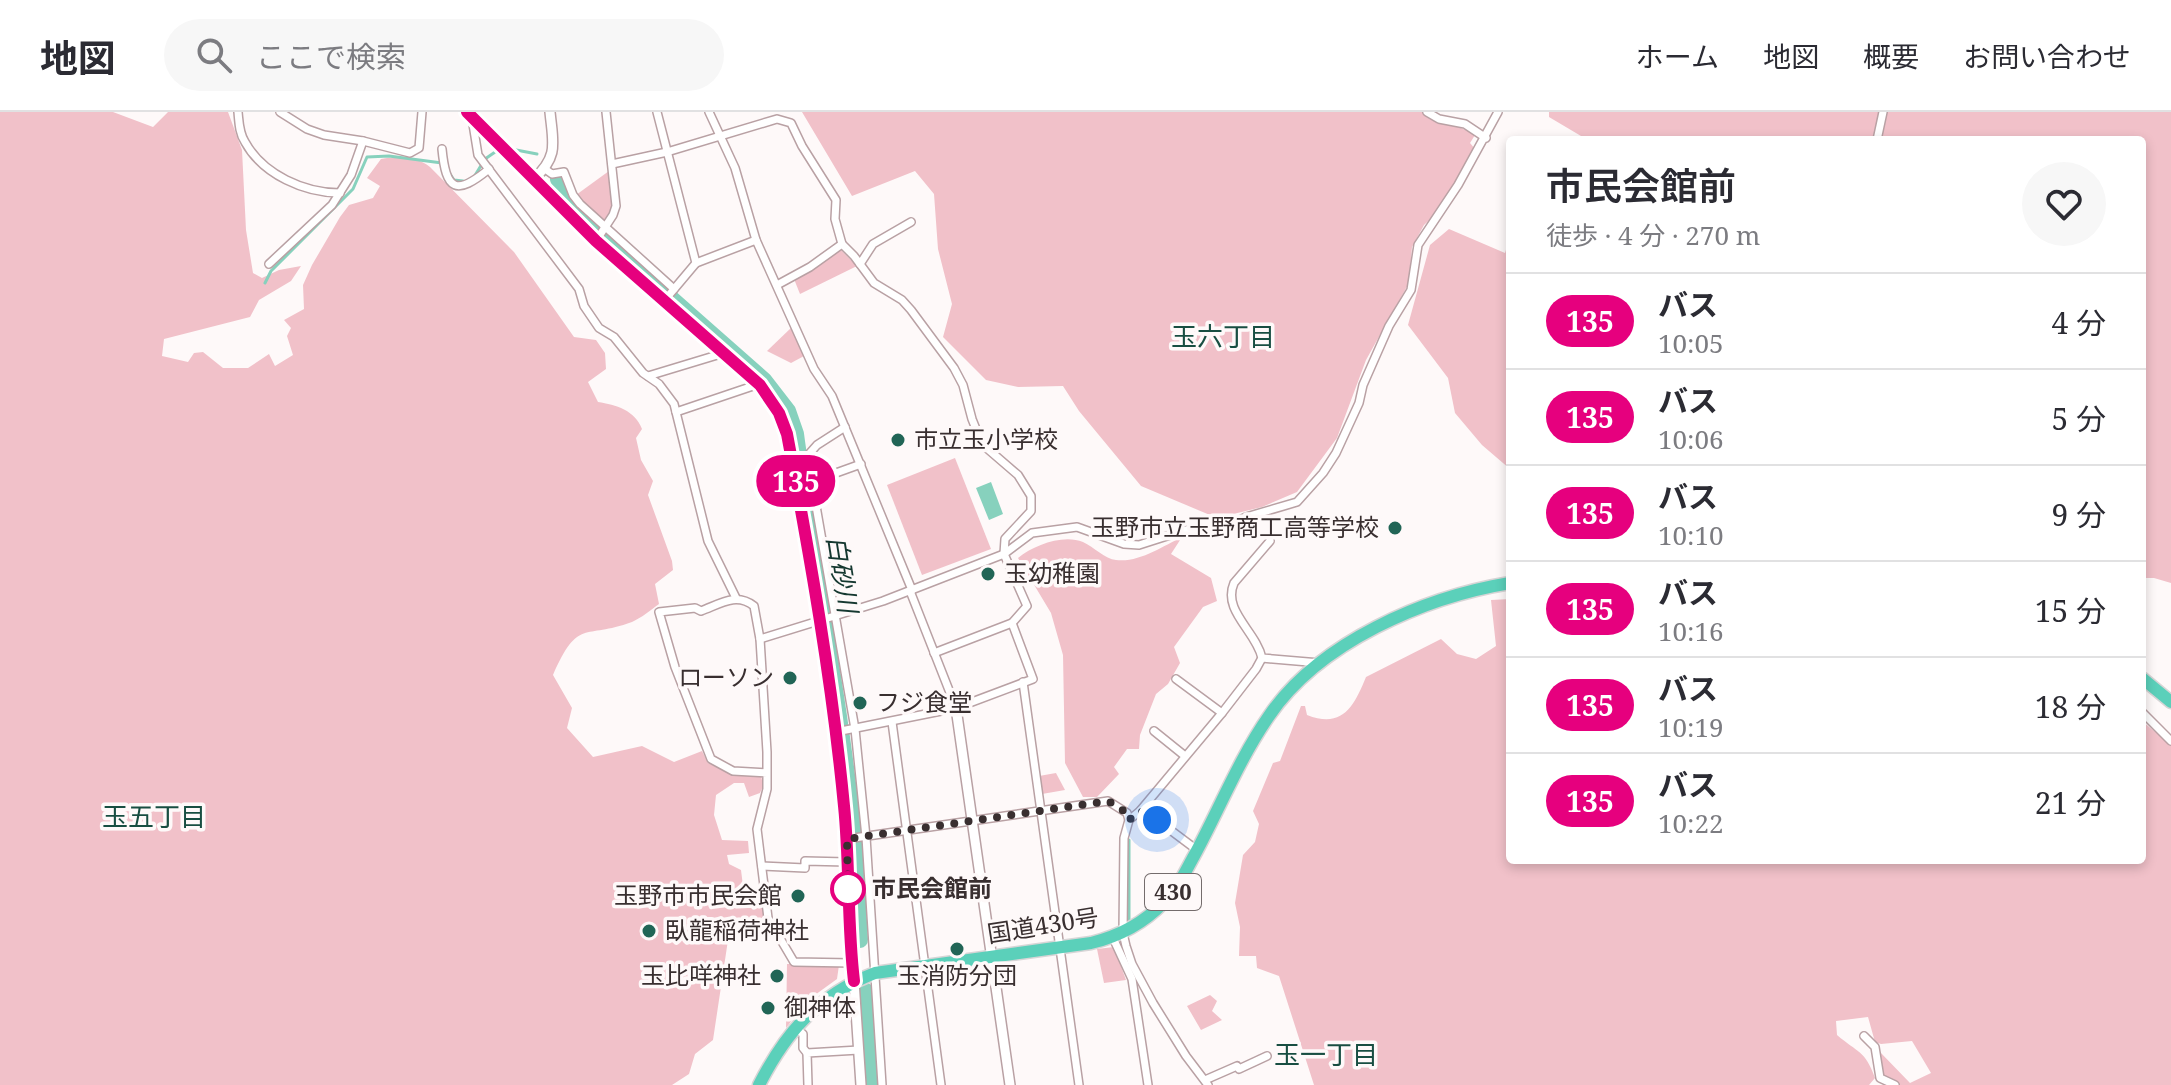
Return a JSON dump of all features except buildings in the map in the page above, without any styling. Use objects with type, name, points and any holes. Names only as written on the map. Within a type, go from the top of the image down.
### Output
[{"type":"highway","name":"国道430号","points":[[759,1085],[797,1029],[819,1003],[854,981],[875,973],[1060,948],[1118,935],[1133,928],[1165,902],[1198,850],[1269,715],[1297,682],[1320,663],[1382,626],[1430,603],[1506,584]]},
{"type":"highway","points":[[2146,681],[2171,702]]},
{"type":"main road","points":[[469,114],[534,179],[669,294],[724,353],[759,384],[779,413],[804,485],[828,618],[849,839],[847,862],[854,981]]},
{"type":"street","points":[[238,112],[244,141],[256,158],[305,189],[340,193]]},
{"type":"street","points":[[280,112],[307,129],[324,135],[410,153],[419,148],[422,112]]},
{"type":"street","points":[[534,179],[545,169],[552,156],[550,112]]},
{"type":"street","points":[[545,169],[552,174],[564,172],[573,195],[600,234],[616,206],[606,112]]},
{"type":"street","points":[[657,112],[696,263]]},
{"type":"street","points":[[709,112],[739,177],[756,240],[809,359],[832,396],[861,464],[956,708],[1010,1085]]},
{"type":"street","points":[[1427,112],[1439,119],[1465,124],[1486,138]]},
{"type":"street","points":[[760,639],[911,590],[1004,554],[1032,533],[1077,527],[1124,544],[1139,545],[1189,529],[1223,528],[1246,517],[1290,505],[1306,495],[1336,453],[1389,326],[1411,290],[1418,245],[1486,138],[1498,112]]},
{"type":"street","points":[[1878,136],[1883,112]]},
{"type":"street","points":[[469,114],[478,155],[579,289],[584,306],[599,328],[614,337],[674,404],[708,541],[736,598]]},
{"type":"street","points":[[612,164],[721,136],[775,115],[796,129],[802,146],[836,200],[835,219],[842,244],[874,283],[902,300],[922,323],[963,385],[982,444],[1018,475],[1031,496],[1031,511],[1005,539],[1004,554],[1027,606],[1012,623],[934,653]]},
{"type":"street","points":[[269,264],[332,205],[351,175],[363,141]]},
{"type":"street","points":[[442,149],[448,180],[463,186],[470,184],[485,164]]},
{"type":"street","points":[[860,264],[873,244],[911,222]]},
{"type":"street","points":[[669,294],[696,263],[756,240]]},
{"type":"street","points":[[777,285],[842,244]]},
{"type":"street","points":[[648,376],[724,353]]},
{"type":"street","points":[[676,412],[759,384]]},
{"type":"street","points":[[845,427],[817,445],[809,454],[804,485],[861,464]]},
{"type":"street","points":[[1262,658],[1259,646],[1232,605],[1231,591],[1237,578],[1270,541]]},
{"type":"street","points":[[767,773],[733,771],[711,759],[661,625],[659,612],[695,608],[701,611],[736,598],[746,599],[754,606],[760,639],[767,773],[767,789],[757,829],[768,918],[794,962],[852,963]]},
{"type":"street","points":[[828,618],[853,730],[882,1085]]},
{"type":"street","points":[[838,732],[956,708],[1033,679],[1012,623]]},
{"type":"street","points":[[1262,658],[1320,663]]},
{"type":"street","points":[[1129,820],[1222,713],[1262,658]]},
{"type":"street","points":[[1176,679],[1222,713]]},
{"type":"street","points":[[1023,682],[1079,1085]]},
{"type":"street","points":[[2146,716],[2171,741]]},
{"type":"street","points":[[892,722],[941,1085]]},
{"type":"street","points":[[1154,731],[1185,756]]},
{"type":"street","points":[[849,839],[1108,801],[1127,813],[1129,820],[1124,838],[1118,935],[1132,979],[1148,1085]]},
{"type":"street","points":[[1140,811],[1198,850]]},
{"type":"street","points":[[762,866],[805,868],[805,861],[847,862]]},
{"type":"street","points":[[1118,935],[1186,1056],[1206,1082],[1237,1066],[1239,1069],[1267,1056]]},
{"type":"street","points":[[854,981],[861,1085]]},
{"type":"street","points":[[797,1029],[803,1034],[803,1048],[807,1053],[808,1085]]},
{"type":"street","points":[[1864,1036],[1875,1047],[1880,1078],[1895,1085]]},
{"type":"street","points":[[807,1053],[859,1050]]},
{"type":"shaded area","points":[[0,112],[113,112],[153,127],[168,112],[228,112],[242,150],[246,230],[253,273],[262,278],[279,270],[301,266],[291,281],[259,300],[250,317],[164,339],[162,356],[188,362],[194,353],[203,352],[223,368],[248,368],[269,354],[275,366],[293,355],[287,336],[291,328],[284,320],[304,309],[303,285],[312,265],[349,205],[373,198],[380,186],[367,178],[381,159],[394,157],[413,159],[430,167],[514,252],[574,337],[596,340],[605,353],[606,369],[588,382],[598,402],[630,413],[642,429],[636,438],[641,460],[653,481],[648,495],[673,570],[655,584],[659,604],[632,622],[584,634],[569,645],[553,675],[572,708],[567,728],[593,757],[642,746],[674,762],[702,751],[708,763],[723,770],[761,775],[763,786],[760,793],[749,797],[744,783],[734,783],[716,795],[714,815],[722,840],[748,841],[749,853],[727,855],[729,864],[741,870],[744,894],[762,898],[765,915],[761,921],[731,920],[713,1040],[695,1054],[689,1074],[672,1085],[0,1085]]},
{"type":"shaded area","points":[[802,112],[1426,112],[1425,115],[1431,118],[1475,135],[1470,143],[1475,149],[1412,247],[1409,283],[1366,360],[1337,438],[1297,492],[1262,507],[1217,518],[1141,486],[1079,411],[1063,386],[1018,387],[986,380],[943,337],[952,304],[938,249],[934,194],[915,171],[852,196]]},
{"type":"shaded area","points":[[1549,112],[2171,112],[2171,583],[2146,578],[2146,136],[1581,136],[1549,117]]},
{"type":"shaded area","points":[[609,171],[613,208],[604,225],[576,195]]},
{"type":"shaded area","points":[[1449,229],[1505,253],[1506,250],[1506,466],[1482,445],[1455,413],[1448,378],[1408,325],[1430,245]]},
{"type":"shaded area","points":[[840,249],[857,266],[800,294],[794,279]]},
{"type":"shaded area","points":[[792,327],[804,356],[791,363],[767,351]]},
{"type":"shaded area","points":[[955,458],[991,549],[922,575],[887,485]]},
{"type":"shaded area","points":[[991,482],[1003,514],[989,520],[976,488]]},
{"type":"shaded area","points":[[1182,537],[1171,554],[1211,578],[1217,601],[1203,607],[1174,647],[1180,663],[1168,684],[1156,694],[1140,735],[1139,749],[1127,749],[1114,767],[1119,774],[1097,797],[1083,797],[1065,763],[1063,655],[1051,613],[1018,558],[1040,545],[1067,539],[1083,542],[1112,559],[1133,559]]},
{"type":"shaded area","points":[[1506,599],[1506,864],[2146,864],[2146,724],[2171,745],[2171,1085],[1900,1085],[1883,1076],[1880,1052],[1910,1083],[1931,1073],[1912,1041],[1875,1042],[1868,1017],[1836,1021],[1837,1035],[1868,1062],[1875,1078],[1869,1085],[1314,1085],[1279,976],[1257,968],[1256,956],[1239,956],[1240,927],[1235,903],[1243,855],[1255,842],[1259,824],[1253,811],[1273,763],[1280,761],[1301,706],[1305,706],[1307,715],[1319,719],[1338,717],[1352,705],[1366,677],[1441,639],[1457,654],[1476,659],[1496,646],[1491,600]]},
{"type":"shaded area","points":[[1056,773],[1065,790],[1042,794],[1039,776]]},
{"type":"shaded area","points":[[1114,947],[1126,980],[1104,983],[1097,949]]},
{"type":"shaded area","points":[[787,964],[839,965],[837,979],[808,1000],[786,1028]]},
{"type":"shaded area","points":[[1210,995],[1217,1001],[1212,1011],[1222,1020],[1201,1030],[1187,1006]]},
{"type":"waterway","points":[[511,149],[537,154]]},
{"type":"waterway","points":[[474,177],[485,159],[498,150]]},
{"type":"waterway","points":[[265,283],[271,271],[353,189],[367,157],[389,156],[442,163]]},
{"type":"waterway","points":[[450,174],[454,180],[463,181]]},
{"type":"waterway","name":"白砂川","points":[[558,179],[568,204],[764,380],[788,411],[796,434],[842,734],[854,835]]},
{"type":"waterway","points":[[1129,840],[1129,923]]},
{"type":"waterway","name":"白砂川","points":[[855,843],[860,940]]},
{"type":"waterway","name":"白砂川","points":[[866,991],[872,1085]]},
{"type":"bus line","name":"135","points":[[467,112],[596,241],[746,371],[779,413],[787,434],[821,620],[836,732],[845,808],[854,981]]},
{"type":"place","name":"市立玉小学校","points":[[898,440]]},
{"type":"place","name":"玉野市立玉野商工高等学校","points":[[1395,528]]},
{"type":"place","name":"玉幼稚園","points":[[988,574]]},
{"type":"place","name":"ローソン","points":[[790,678]]},
{"type":"place","name":"フジ食堂","points":[[860,703]]},
{"type":"place","name":"市民会館前","points":[[848,889]]},
{"type":"place","name":"玉野市市民会館","points":[[798,896]]},
{"type":"place","name":"臥龍稲荷神社","points":[[649,931]]},
{"type":"place","name":"玉消防分団","points":[[957,949]]},
{"type":"place","name":"玉比咩神社","points":[[777,976]]},
{"type":"place","name":"御神体","points":[[768,1008]]},
{"type":"district","name":"玉六丁目","points":[[1223,337]]},
{"type":"district","name":"玉五丁目","points":[[154,817]]},
{"type":"district","name":"玉一丁目","points":[[1326,1055]]},
{"type":"route","points":[[848,889],[847,839],[1108,801],[1127,813],[1129,820],[1140,811],[1157,820]]}]
